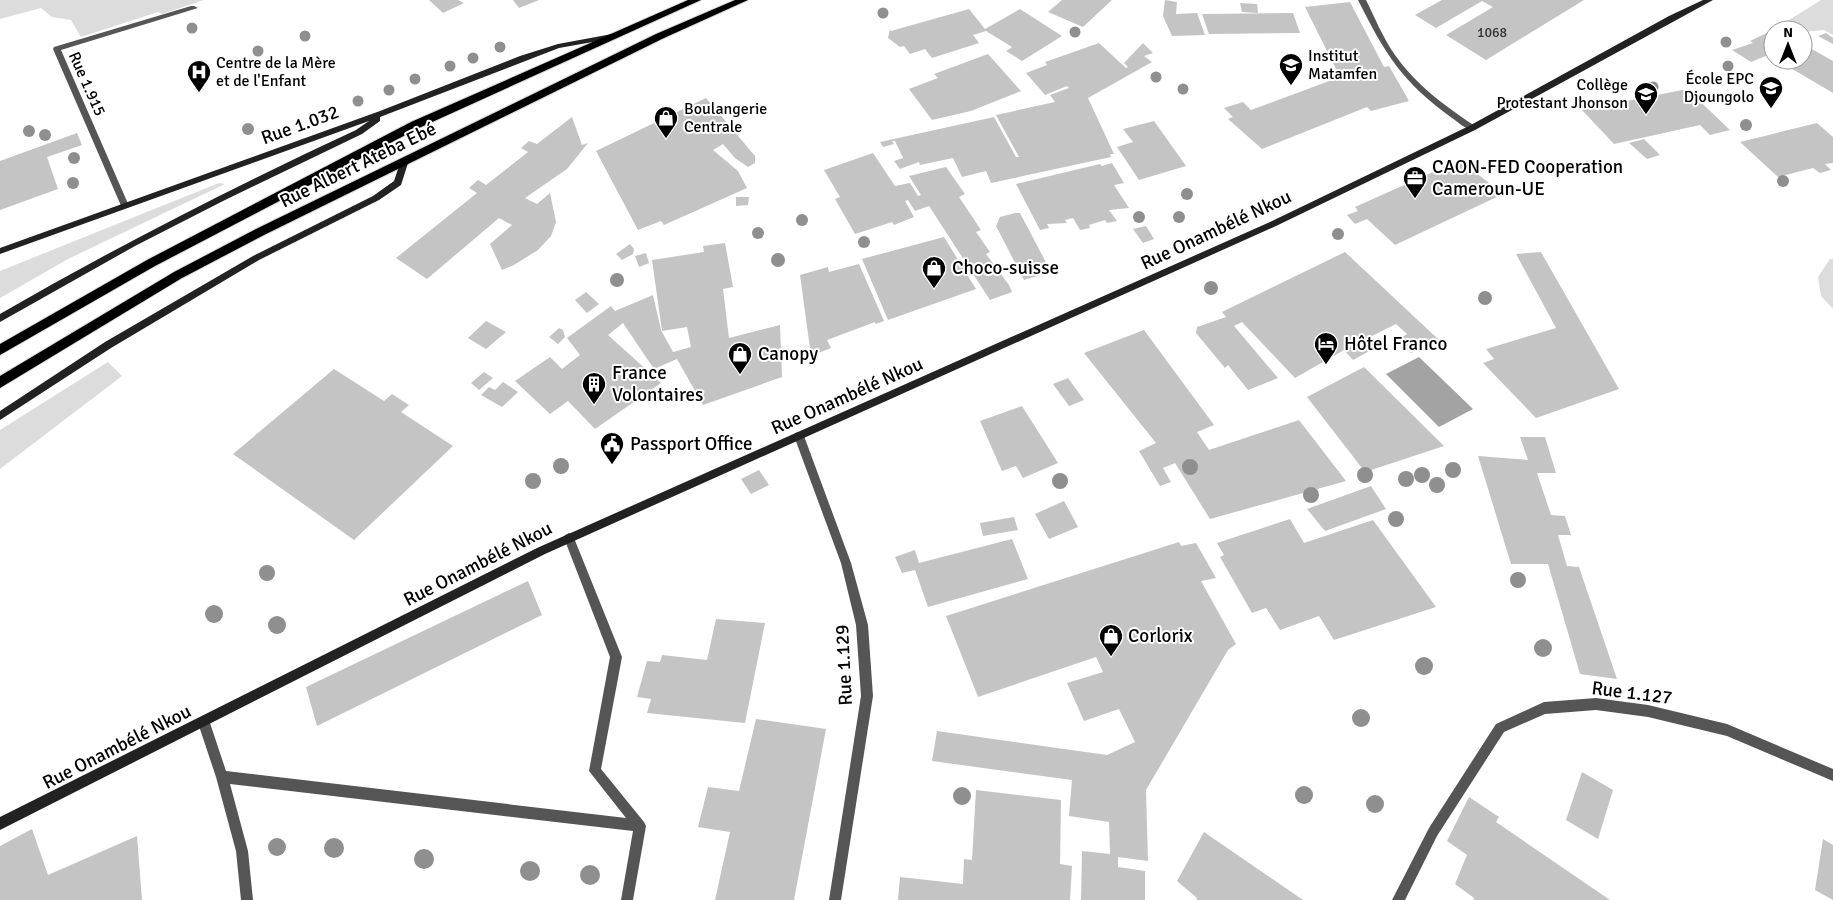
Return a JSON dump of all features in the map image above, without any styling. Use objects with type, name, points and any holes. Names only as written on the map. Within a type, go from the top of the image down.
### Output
[{"type":"highway","name":"Rue Albert Ateba Ebé","points":[[0,350],[151,262],[414,124],[696,0]]},
{"type":"highway","name":"Rue Albert Ateba Ebé","points":[[0,383],[178,275],[331,196],[404,163],[660,36],[743,0]]},
{"type":"main road","name":"Rue Onambélé Nkou","points":[[0,824],[569,538],[1273,224],[1472,128],[1672,18],[1709,0]]},
{"type":"main road","name":"Rue 1.032","points":[[0,251],[383,113],[523,58],[558,46],[612,36]]},
{"type":"main road","points":[[0,318],[96,263],[196,210],[359,132],[383,113]]},
{"type":"main road","points":[[0,416],[108,345],[248,263],[376,198],[398,183],[404,163]]},
{"type":"street","points":[[1362,0],[1391,54],[1411,80],[1437,103],[1472,128]]},
{"type":"street","name":"Rue 1.915","points":[[126,206],[57,49],[194,8]]},
{"type":"street","name":"Rue 1.129","points":[[799,436],[846,562],[862,625],[867,696],[835,900]]},
{"type":"street","points":[[569,538],[616,657],[595,771],[640,826],[627,900]]},
{"type":"street","name":"Rue 1.127","points":[[1398,900],[1433,832],[1500,728],[1544,708],[1596,704],[1648,711],[1727,730],[1833,775]]},
{"type":"street","points":[[204,723],[222,777],[242,851],[247,900]]},
{"type":"street","points":[[222,777],[640,826]]},
{"type":"shaded area","points":[[0,0],[204,0],[162,14],[158,12],[81,37],[71,20],[52,17],[41,8],[0,19]]},
{"type":"shaded area","points":[[1821,0],[1833,0],[1833,35],[1824,30],[1813,31],[1813,20],[1789,20]]},
{"type":"shaded area","points":[[219,183],[225,184],[68,259],[0,298],[0,271]]},
{"type":"shaded area","points":[[1830,259],[1833,259],[1833,309],[1821,296],[1818,277]]},
{"type":"shaded area","points":[[1419,357],[1473,409],[1439,427],[1386,374]]},
{"type":"shaded area","points":[[108,362],[122,376],[0,469],[0,430]]},
{"type":"building","points":[[429,0],[458,0],[464,3],[443,13]]},
{"type":"building","points":[[513,0],[539,0],[519,8]]},
{"type":"building","points":[[1062,0],[1112,0],[1083,27],[1048,12]]},
{"type":"building","points":[[1165,0],[1177,2],[1176,14],[1197,13],[1205,35],[1172,36],[1163,16]]},
{"type":"building","points":[[1442,0],[1584,0],[1486,60],[1446,35],[1493,7],[1482,1],[1436,28],[1415,15]]},
{"type":"building","points":[[1350,2],[1384,67],[1389,66],[1409,101],[1371,111],[1367,107],[1262,149],[1228,119],[1233,117],[1224,108],[1243,102],[1251,110],[1340,77],[1305,7]]},
{"type":"building","points":[[1240,3],[1257,4],[1258,13],[1242,12]]},
{"type":"building","points":[[969,9],[985,29],[1020,9],[1062,36],[1022,61],[1006,51],[1012,47],[986,31],[973,35],[979,43],[932,58],[925,49],[910,54],[904,46],[900,47],[888,38],[890,29],[891,31]]},
{"type":"building","points":[[1293,13],[1300,33],[1209,34],[1202,14]]},
{"type":"building","points":[[1826,33],[1833,38],[1833,44],[1818,36]]},
{"type":"building","points":[[1763,35],[1763,57],[1751,62],[1732,50],[1753,43],[1750,41]]},
{"type":"building","points":[[1099,43],[1126,68],[1128,67],[1124,63],[1143,43],[1153,53],[1144,56],[1152,62],[1088,98],[1114,154],[1110,154],[1111,157],[991,183],[986,171],[962,177],[953,158],[920,165],[919,162],[900,169],[894,161],[903,158],[905,162],[895,141],[892,141],[894,144],[883,147],[880,142],[994,117],[1016,157],[1019,157],[996,115],[1055,102],[1050,95],[1069,88],[1067,86],[1045,95],[1026,73],[1047,65],[1045,62]]},
{"type":"building","points":[[1813,50],[1833,61],[1833,93],[1794,70],[1813,70]]},
{"type":"building","points":[[988,54],[1021,91],[971,111],[932,120],[909,89],[938,78],[934,74]]},
{"type":"building","name":"Collège Protestant Jhonson","points":[[1687,89],[1730,130],[1710,135],[1700,125],[1614,144],[1582,110]]},
{"type":"building","points":[[706,98],[755,156],[755,163],[748,167],[735,158],[723,144],[713,150],[738,171],[747,188],[664,225],[661,221],[638,230],[596,151]]},
{"type":"building","points":[[572,117],[582,145],[588,143],[567,169],[525,198],[537,204],[550,193],[556,222],[551,236],[538,250],[502,270],[490,244],[512,225],[499,218],[427,279],[396,258],[477,193],[469,188],[478,180],[486,185],[528,152],[521,148],[529,141],[537,144]]},
{"type":"building","points":[[1154,121],[1186,166],[1139,180],[1117,147],[1133,142],[1123,129]]},
{"type":"building","points":[[1817,123],[1833,137],[1833,163],[1825,164],[1831,170],[1820,173],[1813,168],[1778,177],[1740,142]]},
{"type":"building","points":[[77,133],[82,145],[47,157],[58,189],[0,210],[0,161]]},
{"type":"building","points":[[1644,139],[1660,155],[1647,159],[1629,143]]},
{"type":"building","points":[[873,153],[895,186],[910,183],[918,196],[921,195],[909,176],[946,167],[965,194],[959,197],[981,230],[976,232],[990,252],[986,254],[1012,292],[990,300],[929,206],[915,211],[908,200],[905,201],[914,217],[894,225],[892,222],[855,234],[835,199],[840,197],[824,170]]},
{"type":"building","points":[[1460,160],[1503,194],[1395,245],[1367,219],[1355,224],[1347,215],[1358,211],[1355,207]]},
{"type":"building","points":[[1112,163],[1124,183],[1114,185],[1129,208],[1109,210],[1117,221],[1107,223],[1105,220],[1089,225],[1090,228],[1080,230],[1073,218],[1065,220],[1067,223],[1047,224],[1049,228],[1040,230],[1016,184],[1100,164],[1102,166]]},
{"type":"building","points":[[736,197],[749,197],[748,205],[736,206]]},
{"type":"building","points":[[1020,213],[1051,272],[1024,280],[996,226],[1000,217]]},
{"type":"building","points":[[1146,226],[1154,239],[1143,243],[1133,229]]},
{"type":"building","points":[[944,237],[976,289],[888,320],[862,259]]},
{"type":"building","points":[[725,243],[733,287],[723,289],[729,338],[780,325],[782,377],[703,405],[677,359],[654,369],[623,323],[608,335],[661,383],[595,429],[568,401],[550,414],[515,381],[550,357],[562,369],[580,355],[567,338],[611,306],[615,311],[653,295],[661,330],[673,352],[691,347],[687,327],[662,331],[652,260],[704,252],[703,246]]},
{"type":"building","points":[[630,244],[634,249],[633,254],[622,260],[616,254]]},
{"type":"building","points":[[1345,252],[1438,339],[1411,353],[1398,340],[1407,334],[1396,324],[1364,340],[1373,349],[1353,360],[1344,350],[1295,378],[1242,322],[1234,326],[1278,378],[1248,390],[1228,365],[1225,368],[1196,333],[1197,327],[1226,317],[1222,312]]},
{"type":"building","points":[[1541,252],[1619,389],[1536,418],[1483,363],[1494,359],[1486,349],[1556,328],[1516,254]]},
{"type":"building","points":[[646,253],[649,263],[639,267],[635,256]]},
{"type":"building","points":[[859,264],[884,321],[876,324],[875,322],[827,340],[831,348],[811,356],[800,275],[828,267],[829,272]]},
{"type":"building","points":[[586,292],[599,304],[587,313],[575,300]]},
{"type":"building","points":[[486,321],[506,332],[486,349],[468,338]]},
{"type":"building","points":[[559,328],[563,330],[565,337],[558,344],[549,337]]},
{"type":"building","points":[[1144,330],[1214,425],[1197,432],[1209,450],[1299,420],[1346,481],[1210,519],[1175,463],[1163,468],[1171,482],[1160,486],[1139,451],[1156,443],[1084,353]]},
{"type":"building","points":[[1364,367],[1444,446],[1365,472],[1307,397]]},
{"type":"building","points":[[334,369],[384,401],[392,394],[409,405],[401,412],[453,446],[354,540],[233,454]]},
{"type":"building","points":[[484,372],[493,378],[479,390],[471,383]]},
{"type":"building","points":[[1068,378],[1084,400],[1069,406],[1053,384]]},
{"type":"building","points":[[503,382],[518,392],[502,407],[481,395],[489,387],[495,390]]},
{"type":"building","points":[[1022,406],[1058,463],[1023,478],[1016,466],[1002,471],[980,421]]},
{"type":"building","points":[[1520,437],[1545,437],[1556,473],[1537,473],[1551,515],[1565,516],[1571,535],[1558,535],[1567,566],[1579,567],[1617,679],[1580,674],[1548,564],[1511,564],[1478,456],[1528,460]]},
{"type":"building","points":[[759,470],[769,485],[751,494],[741,479]]},
{"type":"building","points":[[1371,486],[1386,509],[1325,531],[1307,509]]},
{"type":"building","points":[[1064,501],[1078,527],[1049,539],[1035,514]]},
{"type":"building","points":[[1014,517],[1018,530],[983,536],[980,523]]},
{"type":"building","points":[[1290,519],[1304,543],[1373,520],[1436,607],[1334,640],[1319,616],[1280,630],[1266,608],[1252,613],[1220,557],[1224,555],[1217,543]]},
{"type":"building","points":[[1012,539],[1028,579],[928,607],[915,570],[902,573],[895,557],[915,550],[919,563]]},
{"type":"building","points":[[1179,542],[1181,546],[1196,543],[1216,578],[1201,581],[1236,644],[1228,650],[1146,790],[1148,861],[1118,857],[1118,867],[1145,871],[1145,900],[1081,900],[1082,851],[1110,854],[1109,822],[1069,816],[1072,780],[932,761],[937,731],[1107,755],[1135,742],[1119,709],[1084,721],[1067,683],[1103,672],[1096,657],[978,697],[946,616]]},
{"type":"building","points":[[528,581],[542,615],[317,726],[306,687]]},
{"type":"building","points":[[716,619],[765,623],[745,723],[647,713],[651,699],[637,697],[647,661],[660,662],[662,655],[707,660]]},
{"type":"building","points":[[756,719],[826,729],[794,900],[715,900],[730,832],[698,827],[708,787],[739,791]]},
{"type":"building","points":[[1582,772],[1613,790],[1598,839],[1566,820]]},
{"type":"building","points":[[976,790],[1061,800],[1060,864],[1072,866],[1070,900],[898,900],[900,877],[963,884],[964,859],[972,860]]},
{"type":"building","points":[[1469,797],[1499,817],[1496,822],[1610,900],[1474,900],[1474,898],[1455,884],[1467,855],[1447,841]]},
{"type":"building","points":[[32,829],[48,875],[137,836],[142,900],[0,900],[0,846]]},
{"type":"building","points":[[1204,832],[1303,900],[1196,900],[1197,898],[1177,881]]},
{"type":"building","points":[[1823,839],[1833,845],[1833,900],[1815,890]]},
{"type":"place","name":"Institut Matamfen","points":[[1291,86]]},
{"type":"place","name":"Centre de la Mère et de l'Enfant","points":[[199,93]]},
{"type":"place","name":"École EPC Djoungolo","points":[[1771,109]]},
{"type":"place","name":"Collège Protestant Jhonson","points":[[1646,115]]},
{"type":"place","name":"Boulangerie Centrale","points":[[666,139]]},
{"type":"place","name":"CAON-FED Cooperation Cameroun-UE","points":[[1415,199]]},
{"type":"place","name":"Choco-suisse","points":[[934,289]]},
{"type":"place","name":"Hôtel Franco","points":[[1326,365]]},
{"type":"place","name":"Canopy","points":[[740,375]]},
{"type":"place","name":"France Volontaires","points":[[594,405]]},
{"type":"place","name":"Passport Office","points":[[612,465]]},
{"type":"place","name":"Corlorix","points":[[1111,657]]}]
